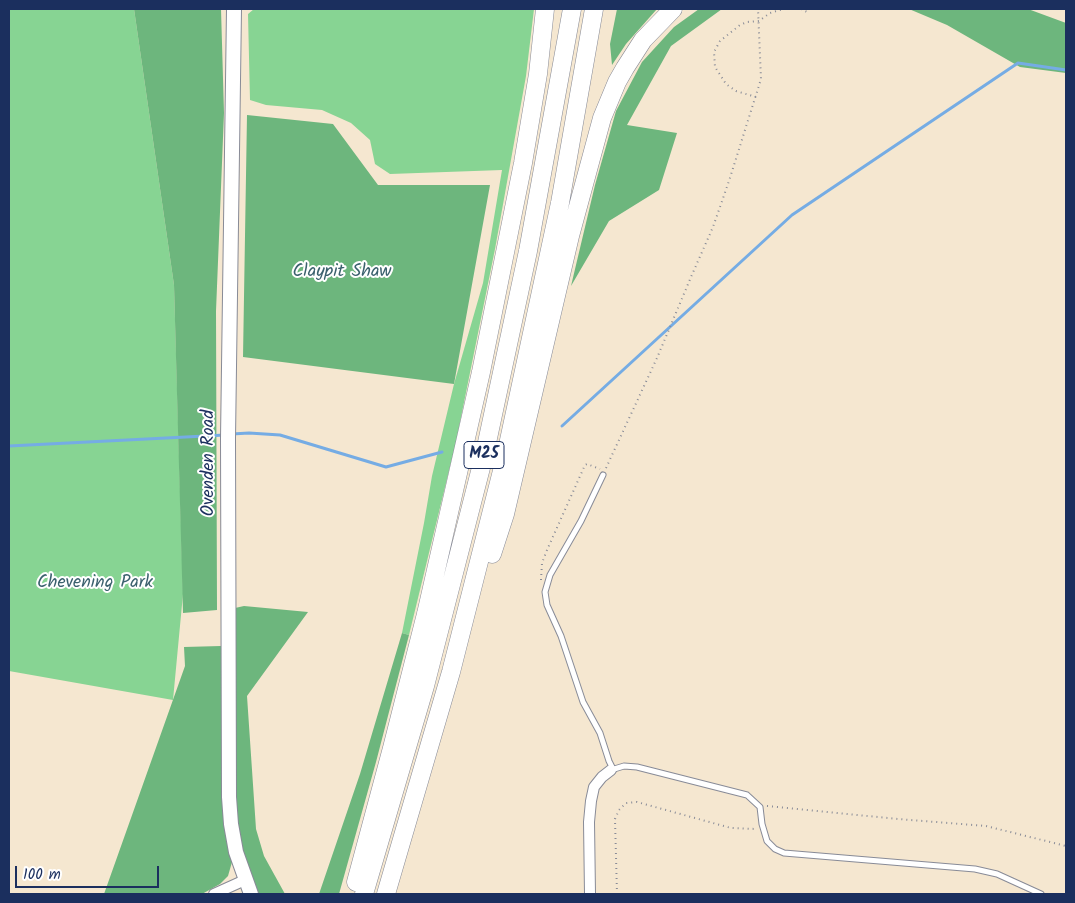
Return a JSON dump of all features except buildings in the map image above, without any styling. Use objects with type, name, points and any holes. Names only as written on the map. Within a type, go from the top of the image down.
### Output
[{"type":"highway","name":"M25","points":[[352,894],[426,614],[478,389],[523,163],[538,74],[545,9]]},
{"type":"highway","name":"M25","points":[[364,894],[425,686],[485,452],[528,251],[572,9]]},
{"type":"highway","name":"M25","points":[[386,894],[465,619],[503,468],[560,203],[594,9]]},
{"type":"highway","name":"M25","points":[[465,619],[496,546],[505,514],[570,236],[602,118],[617,82],[634,54],[672,9]]},
{"type":"main road","name":"Ovenden Road","points":[[234,9],[228,438],[229,796],[236,852],[251,894]]},
{"type":"street","points":[[590,894],[589,822],[591,801],[594,787],[602,777],[612,770]]},
{"type":"street","points":[[214,894],[245,880]]},
{"type":"lane","points":[[603,475],[581,521],[550,575],[546,588],[547,605],[561,636],[583,702],[600,733],[612,770],[624,766],[637,766],[707,786],[738,791],[747,795],[760,807],[762,826],[767,841],[775,849],[784,853],[975,869],[997,874],[1041,894]]},
{"type":"path","points":[[546,588],[541,582],[542,563],[585,465],[588,464],[605,470],[666,337],[713,227],[756,97],[761,70],[758,9]]},
{"type":"path","points":[[756,97],[736,91],[726,84],[715,67],[714,52],[720,41],[740,25],[759,21],[770,12],[783,9]]},
{"type":"path","points":[[801,9],[807,12],[809,9]]},
{"type":"path","points":[[617,894],[616,819],[619,810],[626,803],[638,802],[731,828],[762,826]]},
{"type":"path","points":[[760,807],[986,826],[1066,846]]},
{"type":"green space","name":"Chevening Park","points":[[9,9],[134,9],[174,285],[183,594],[173,700],[9,671]]},
{"type":"green space","points":[[134,9],[221,9],[224,113],[216,311],[217,610],[183,613],[174,285]]},
{"type":"green space","points":[[254,9],[534,9],[526,76],[495,249],[456,442],[409,635],[402,633],[432,476],[454,384],[483,283],[502,170],[390,174],[375,164],[370,140],[351,123],[322,110],[266,105],[250,100],[248,14]]},
{"type":"green space","points":[[617,9],[657,9],[626,44],[612,65],[610,44]]},
{"type":"green space","points":[[699,9],[722,9],[671,46],[627,125],[677,133],[659,190],[609,221],[571,286],[595,185],[616,111],[642,62],[674,27]]},
{"type":"green space","points":[[909,9],[1028,9],[1066,23],[1066,73],[1020,67],[947,25]]},
{"type":"green space","name":"Claypit Shaw","points":[[247,115],[333,124],[378,185],[490,185],[454,384],[243,357]]},
{"type":"green space","points":[[244,606],[308,612],[247,696],[256,829],[264,856],[285,894],[259,894],[246,862],[237,827],[235,787],[235,608]]},
{"type":"green space","points":[[402,633],[409,635],[339,894],[319,894],[360,774]]},
{"type":"green space","points":[[221,646],[232,862],[228,876],[220,884],[202,894],[104,894],[185,666],[184,647]]},
{"type":"waterway","points":[[562,426],[792,215],[1018,63],[1066,70]]},
{"type":"waterway","points":[[232,434],[280,435],[386,467],[442,452]]},
{"type":"waterway","points":[[9,446],[225,435]]}]
